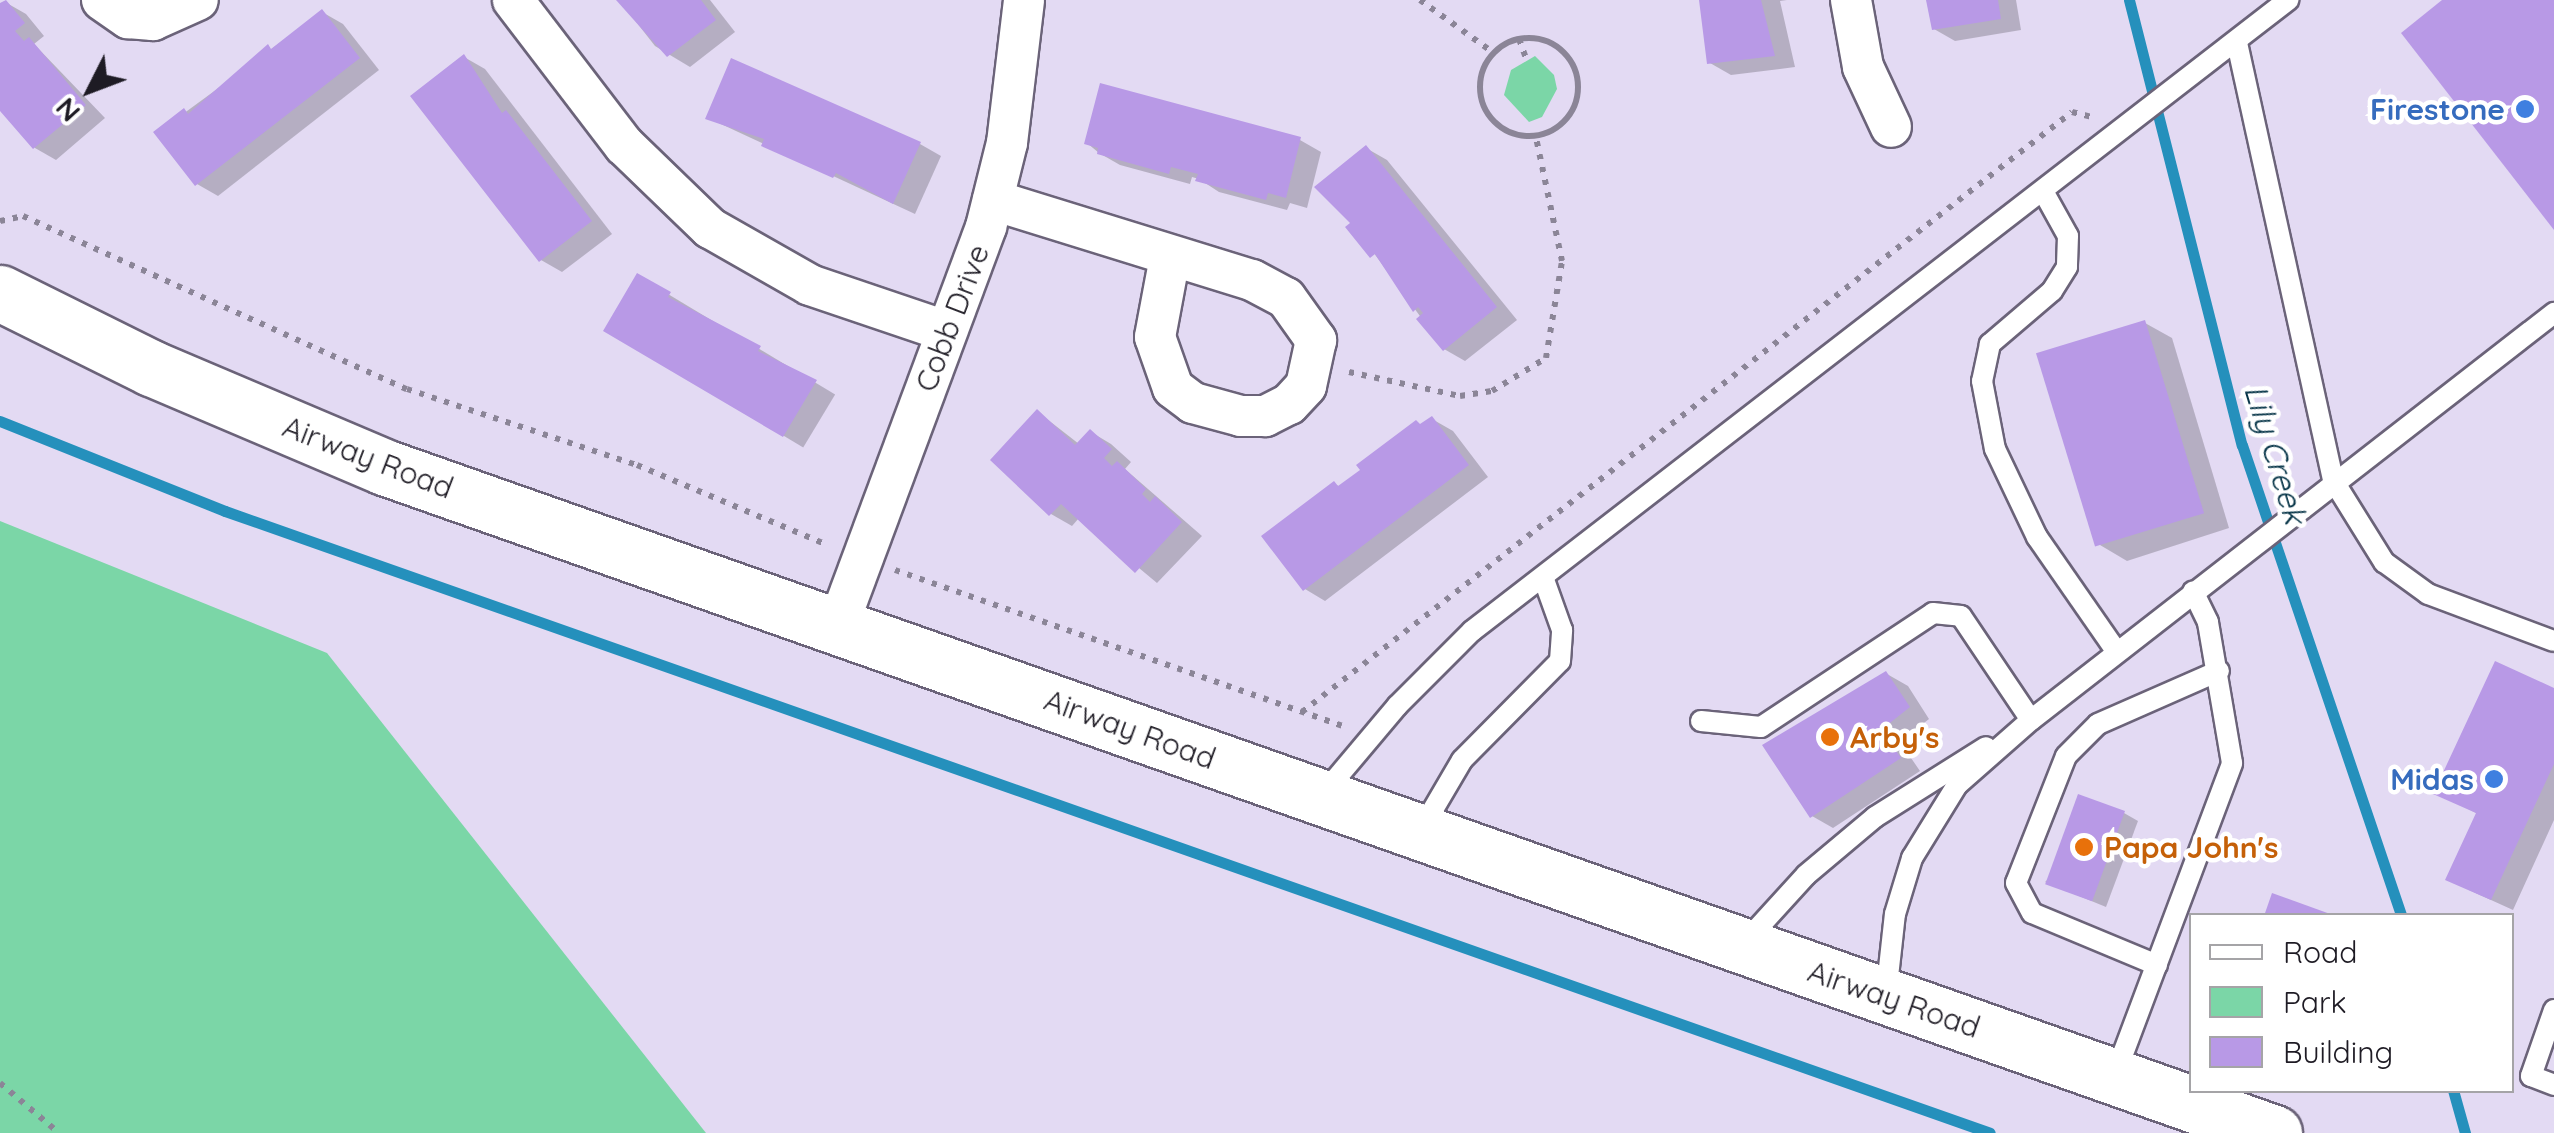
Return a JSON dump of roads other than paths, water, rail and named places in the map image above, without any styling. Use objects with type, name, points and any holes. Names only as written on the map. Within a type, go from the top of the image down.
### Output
[{"type":"main road","name":"Airway Road","points":[[0,294],[152,368],[384,467],[2274,1133]]},
{"type":"street","points":[[102,0],[128,18],[153,20],[198,0]]},
{"type":"street","points":[[512,0],[624,145],[710,228],[810,285],[946,332]]},
{"type":"street","name":"Cobb Drive","points":[[838,624],[993,200],[1024,0]]},
{"type":"street","points":[[1851,0],[1862,67],[1891,126]]},
{"type":"street","points":[[993,200],[1252,280],[1286,298],[1312,330],[1316,364],[1289,404],[1264,416],[1217,412],[1172,388],[1155,337],[1170,257]]},
{"type":"lane","points":[[1321,797],[1372,736],[1472,631],[2288,0]]},
{"type":"lane","points":[[2237,43],[2334,480],[2384,562],[2428,594],[2554,641]]},
{"type":"lane","points":[[2043,192],[2068,236],[2066,266],[2052,291],[1990,344],[1982,381],[1994,449],[2037,537],[2117,652]]},
{"type":"lane","points":[[1885,996],[1894,914],[1912,858],[1958,786],[2030,720],[2554,312]]},
{"type":"lane","points":[[1420,832],[1462,760],[1552,676],[1560,661],[1562,630],[1543,576]]},
{"type":"lane","points":[[2114,1076],[2232,763],[2208,622],[2193,592]]},
{"type":"lane","points":[[1701,722],[1761,727],[1933,613],[1961,616],[2030,720]]},
{"type":"lane","points":[[2158,965],[2032,913],[2016,884],[2066,756],[2098,724],[2219,671]]},
{"type":"lane","points":[[1742,946],[1806,875],[1875,816],[2030,720]]},
{"type":"lane","points":[[2554,1010],[2531,1076],[2554,1085]]},
{"type":"waterway","name":"Lily Creek","points":[[2129,0],[2242,445],[2400,913]]},
{"type":"waterway","points":[[0,421],[225,511],[1990,1133]]},
{"type":"waterway","name":"Lily Creek","points":[[2454,1093],[2465,1133]]},
{"type":"place","name":"Firestone","points":[[2525,109]]},
{"type":"place","name":"Arby's","points":[[1830,737]]},
{"type":"place","name":"Midas","points":[[2494,779]]},
{"type":"place","name":"Papa John's","points":[[2084,847]]}]
